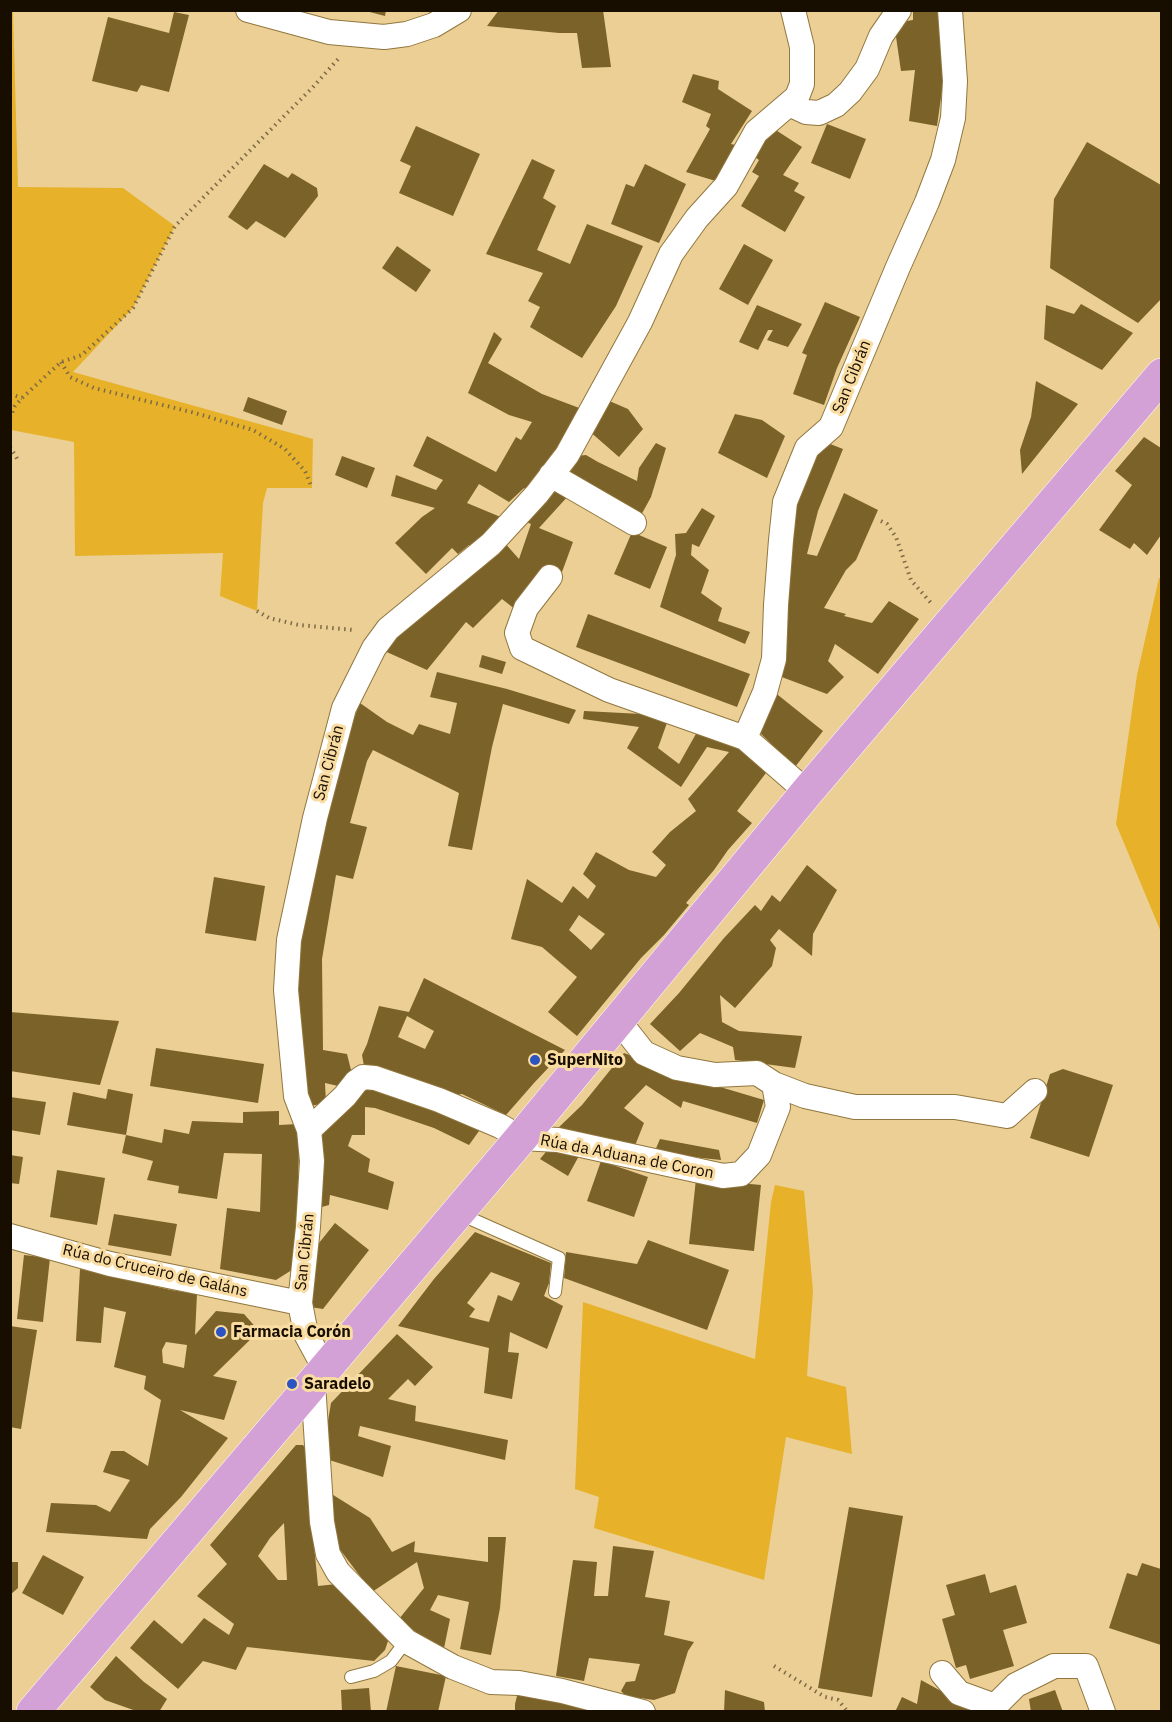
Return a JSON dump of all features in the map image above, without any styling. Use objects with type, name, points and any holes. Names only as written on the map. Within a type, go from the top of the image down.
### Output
[{"type":"main road","points":[[33,1712],[521,1138],[807,792],[1161,375]]},
{"type":"street","points":[[248,10],[329,32],[384,37],[409,22],[434,25],[459,10]]},
{"type":"street","name":"San Cibrán","points":[[319,1376],[306,1334],[300,1303],[312,1161],[309,1130],[296,1096],[286,990],[289,940],[315,818],[344,708],[374,648],[388,629],[491,544],[537,494],[567,455],[635,332],[671,255],[696,218],[726,186],[756,132],[797,97],[802,84],[802,47],[793,10]]},
{"type":"street","points":[[789,104],[806,112],[819,113],[836,105],[850,92],[867,69],[881,36],[898,10]]},
{"type":"street","name":"San Cibrán","points":[[745,738],[765,692],[774,658],[785,502],[807,448],[831,428],[943,160],[953,118],[955,81],[950,10]]},
{"type":"street","points":[[552,474],[634,523]]},
{"type":"street","points":[[550,577],[526,608],[518,633],[522,648],[609,690],[745,738],[807,792]]},
{"type":"street","points":[[618,1020],[644,1053],[677,1068],[715,1075],[757,1073],[774,1084],[805,1096],[855,1107],[955,1107],[1007,1116],[1035,1091]]},
{"type":"street","points":[[309,1130],[363,1077],[375,1078],[439,1100],[500,1126],[521,1138]]},
{"type":"street","name":"Rúa da Aduana de Coron","points":[[521,1138],[558,1140],[723,1176],[741,1174],[759,1155],[778,1107],[774,1084]]},
{"type":"street","name":"Rúa do Cruceiro de Galáns","points":[[10,1236],[110,1264],[300,1303]]},
{"type":"street","points":[[319,1376],[322,1522],[328,1554],[338,1572],[406,1641],[453,1667],[491,1682],[519,1683],[562,1690],[643,1712]]},
{"type":"street","points":[[942,1673],[959,1693],[995,1706],[1016,1685],[1054,1666],[1086,1666],[1102,1712]]},
{"type":"lane","points":[[457,1213],[559,1258],[555,1292]]},
{"type":"lane","points":[[351,1677],[374,1671],[391,1661],[406,1641]]},
{"type":"path","points":[[10,418],[15,406],[22,398],[61,362],[82,355],[133,308],[175,226],[314,87],[341,57],[353,34]]},
{"type":"path","points":[[61,362],[70,377],[94,388],[253,430],[285,449],[305,471],[312,488]]},
{"type":"path","points":[[10,394],[22,398]]},
{"type":"path","points":[[10,447],[18,460]]},
{"type":"path","points":[[881,521],[887,524],[896,537],[911,580],[936,610],[952,621]]},
{"type":"path","points":[[257,611],[269,618],[299,625],[371,631],[388,629]]},
{"type":"path","points":[[774,1666],[825,1697],[838,1700],[848,1712]]},
{"type":"shaded area","points":[[10,11],[13,11],[18,187],[123,188],[175,226],[133,308],[73,372],[313,439],[312,488],[267,488],[263,503],[257,611],[220,596],[223,553],[75,556],[74,442],[11,430]]},
{"type":"shaded area","points":[[1159,578],[1162,579],[1161,932],[1116,824],[1137,675]]},
{"type":"shaded area","points":[[775,1185],[804,1191],[813,1291],[807,1376],[846,1387],[852,1454],[786,1437],[764,1580],[594,1528],[599,1497],[575,1489],[583,1302],[755,1359],[771,1202]]},
{"type":"building","points":[[362,10],[386,10],[385,16]]},
{"type":"building","points":[[499,10],[603,10],[611,67],[582,68],[577,33],[487,26]]},
{"type":"building","points":[[913,10],[937,10],[944,38],[945,69],[937,126],[909,121],[915,70],[901,71],[894,23],[913,20]]},
{"type":"building","points":[[174,12],[189,15],[169,92],[141,85],[137,92],[92,81],[108,17],[169,33]]},
{"type":"building","points":[[693,74],[719,81],[718,89],[752,111],[731,144],[740,146],[719,182],[686,172],[710,129],[706,126],[711,114],[682,102]]},
{"type":"building","points":[[827,124],[866,139],[850,179],[811,163]]},
{"type":"building","points":[[416,126],[480,154],[453,216],[399,193],[411,166],[400,161]]},
{"type":"building","points":[[771,127],[802,147],[783,175],[799,183],[794,191],[805,197],[785,232],[741,206],[759,176],[752,172],[759,160],[752,155]]},
{"type":"building","points":[[1087,142],[1161,185],[1161,299],[1138,323],[1050,268],[1054,199]]},
{"type":"building","points":[[532,159],[555,170],[543,198],[556,206],[537,250],[570,264],[587,224],[643,246],[616,306],[582,358],[530,327],[540,307],[528,301],[543,273],[486,254]]},
{"type":"building","points":[[264,164],[288,178],[292,173],[317,188],[318,196],[285,238],[256,221],[247,230],[228,217]]},
{"type":"building","points":[[645,164],[686,184],[659,243],[611,224],[626,184],[634,187]]},
{"type":"building","points":[[744,244],[773,260],[748,305],[719,289]]},
{"type":"building","points":[[397,246],[431,270],[416,292],[382,268]]},
{"type":"building","points":[[825,302],[860,317],[837,368],[824,405],[793,394],[807,355],[802,353]]},
{"type":"building","points":[[1081,304],[1133,333],[1102,370],[1044,339],[1046,305],[1074,314]]},
{"type":"building","points":[[757,305],[802,324],[788,347],[767,340],[773,330],[768,330],[758,350],[739,342]]},
{"type":"building","points":[[494,332],[502,339],[488,363],[542,394],[582,409],[533,492],[524,488],[509,502],[479,484],[467,503],[503,518],[479,547],[469,545],[458,554],[452,548],[426,574],[395,543],[435,508],[391,496],[396,475],[436,490],[443,480],[413,466],[427,436],[496,472],[516,437],[521,440],[532,422],[509,415],[468,393]]},
{"type":"building","points":[[1036,381],[1078,404],[1022,474],[1020,450],[1031,417]]},
{"type":"building","points":[[248,397],[287,411],[282,425],[243,411]]},
{"type":"building","points":[[607,400],[628,409],[643,429],[619,457],[588,430]]},
{"type":"building","points":[[735,414],[762,420],[785,436],[767,478],[718,453]]},
{"type":"building","points":[[1144,437],[1161,448],[1161,535],[1147,555],[1134,543],[1130,549],[1099,530],[1132,485],[1115,471]]},
{"type":"building","points":[[825,442],[843,449],[818,511],[807,554],[817,556],[844,493],[878,510],[856,560],[846,570],[824,608],[872,623],[889,601],[919,619],[878,674],[835,644],[828,661],[844,677],[827,694],[779,676],[794,500]]},
{"type":"building","points":[[656,443],[666,448],[651,497],[640,517],[567,477],[576,456],[586,455],[637,481],[639,468]]},
{"type":"building","points":[[342,456],[375,468],[367,488],[335,475]]},
{"type":"building","points":[[556,484],[569,495],[539,528],[573,542],[562,572],[547,568],[516,610],[502,599],[473,628],[466,622],[427,670],[380,649],[503,541],[519,559],[531,524],[519,519]]},
{"type":"building","points":[[702,508],[715,516],[699,547],[692,544],[691,555],[709,570],[701,593],[722,608],[718,621],[750,632],[745,644],[660,607],[676,555],[675,534],[686,533]]},
{"type":"building","points":[[632,532],[667,547],[650,589],[614,574]]},
{"type":"building","points":[[588,614],[750,674],[737,707],[576,647]]},
{"type":"building","points":[[482,655],[506,662],[502,674],[479,667]]},
{"type":"building","points":[[437,672],[507,689],[576,710],[569,724],[503,704],[492,747],[472,850],[448,846],[459,793],[373,750],[367,761],[350,823],[367,827],[353,879],[336,875],[322,959],[323,1050],[347,1054],[351,1070],[347,1088],[325,1083],[326,1103],[310,1106],[301,1077],[294,959],[340,754],[360,703],[387,722],[413,735],[419,724],[450,734],[457,703],[430,697]]},
{"type":"building","points":[[773,691],[823,731],[795,767],[757,730]]},
{"type":"building","points":[[584,711],[642,714],[668,720],[658,748],[679,764],[697,732],[737,742],[769,769],[737,811],[752,823],[686,903],[689,905],[641,958],[577,1036],[548,1012],[577,977],[542,947],[511,939],[527,879],[562,903],[573,886],[588,899],[596,886],[583,874],[596,852],[629,870],[656,877],[666,865],[652,852],[670,832],[696,811],[688,799],[729,752],[707,747],[681,787],[627,748],[639,727],[583,719]],"holes":[[[579,915],[605,934],[591,950],[569,930]]]},
{"type":"building","points":[[807,865],[837,890],[813,934],[812,956],[779,929],[770,940],[776,948],[772,966],[735,1008],[720,995],[722,1022],[739,1031],[802,1036],[795,1068],[735,1060],[733,1047],[700,1033],[680,1051],[650,1024],[755,905],[761,911],[772,895],[780,902]]},
{"type":"building","points":[[214,877],[265,886],[256,941],[205,933]]},
{"type":"building","points":[[424,978],[565,1050],[506,1115],[462,1094],[450,1096],[364,1066],[362,1055],[379,1006],[409,1012]],"holes":[[[407,1016],[434,1031],[425,1049],[398,1037]]]},
{"type":"building","points":[[10,1012],[119,1021],[100,1085],[10,1071]]},
{"type":"building","points":[[156,1048],[264,1064],[258,1103],[150,1086]]},
{"type":"building","points":[[624,1053],[690,1078],[764,1100],[757,1123],[683,1101],[681,1108],[646,1085],[624,1108],[644,1123],[634,1148],[557,1129],[582,1105]]},
{"type":"building","points":[[1063,1069],[1113,1085],[1089,1157],[1030,1138],[1050,1074]]},
{"type":"building","points":[[363,1084],[484,1124],[469,1145],[434,1128],[375,1108],[365,1107],[365,1135],[352,1135],[348,1146],[370,1159],[368,1172],[394,1182],[388,1210],[330,1195],[329,1205],[318,1208],[315,1147],[333,1115]]},
{"type":"building","points":[[108,1089],[133,1094],[126,1135],[67,1125],[73,1092],[106,1099]]},
{"type":"building","points":[[10,1097],[46,1102],[40,1135],[10,1130]]},
{"type":"building","points":[[279,1111],[279,1125],[298,1124],[299,1152],[295,1268],[276,1280],[220,1269],[227,1208],[260,1212],[262,1154],[224,1153],[217,1199],[178,1193],[179,1186],[147,1180],[153,1161],[122,1153],[126,1135],[162,1143],[164,1129],[189,1134],[192,1121],[243,1123],[243,1112]]},
{"type":"building","points":[[660,1139],[719,1150],[721,1160],[654,1153]]},
{"type":"building","points":[[550,1147],[580,1154],[568,1176],[540,1159]]},
{"type":"building","points":[[10,1155],[23,1157],[19,1184],[10,1183]]},
{"type":"building","points":[[601,1161],[648,1177],[634,1217],[587,1201]]},
{"type":"building","points":[[57,1170],[105,1178],[97,1225],[50,1217]]},
{"type":"building","points":[[696,1179],[761,1185],[754,1251],[689,1244]]},
{"type":"building","points":[[114,1214],[177,1224],[171,1256],[108,1245]]},
{"type":"building","points":[[335,1223],[369,1250],[323,1309],[310,1307],[311,1253]]},
{"type":"building","points":[[475,1232],[551,1263],[549,1283],[544,1296],[563,1306],[547,1349],[510,1332],[508,1352],[519,1353],[512,1399],[484,1393],[489,1348],[398,1326],[434,1279]],"holes":[[[491,1272],[520,1283],[512,1301],[498,1295],[489,1322],[469,1317],[475,1309],[467,1303]]]},
{"type":"building","points":[[648,1240],[729,1270],[707,1330],[564,1278],[566,1252],[637,1264]]},
{"type":"building","points":[[24,1255],[50,1258],[43,1322],[17,1319]]},
{"type":"building","points":[[80,1269],[197,1294],[195,1335],[216,1311],[244,1314],[259,1331],[213,1376],[237,1381],[224,1420],[180,1410],[228,1438],[181,1497],[150,1529],[147,1539],[46,1532],[51,1503],[96,1505],[110,1512],[130,1480],[103,1472],[111,1451],[124,1451],[148,1466],[161,1400],[144,1389],[146,1376],[114,1367],[126,1312],[104,1307],[101,1343],[76,1341]],"holes":[[[166,1342],[187,1345],[184,1368],[163,1363],[162,1350]]]},
{"type":"building","points":[[10,1326],[37,1330],[21,1429],[10,1427]]},
{"type":"building","points":[[397,1334],[433,1367],[415,1386],[408,1379],[388,1399],[416,1406],[415,1421],[508,1440],[505,1460],[360,1426],[358,1436],[391,1446],[383,1477],[326,1459],[325,1439],[331,1403]]},
{"type":"building","points":[[296,1445],[303,1445],[310,1454],[311,1515],[318,1586],[337,1584],[389,1638],[385,1650],[374,1661],[247,1647],[236,1670],[203,1661],[178,1689],[130,1648],[154,1620],[182,1644],[204,1618],[229,1635],[234,1624],[197,1596],[227,1564],[210,1545]],"holes":[[[284,1523],[287,1580],[278,1580],[258,1556]]]},
{"type":"building","points":[[330,1493],[370,1518],[392,1552],[415,1541],[414,1552],[488,1562],[488,1537],[506,1537],[500,1608],[491,1655],[460,1649],[469,1602],[438,1595],[430,1610],[450,1619],[443,1653],[399,1619],[424,1588],[417,1562],[372,1592],[335,1543]]},
{"type":"building","points":[[849,1507],[903,1516],[872,1697],[818,1688]]},
{"type":"building","points":[[613,1546],[654,1551],[645,1597],[670,1601],[664,1635],[694,1642],[688,1651],[675,1693],[654,1700],[626,1696],[621,1691],[626,1682],[635,1681],[640,1664],[589,1658],[584,1681],[556,1676],[573,1560],[597,1562],[594,1596],[608,1596]]},
{"type":"building","points":[[43,1555],[84,1577],[63,1615],[22,1593]]},
{"type":"building","points":[[10,1562],[18,1562],[18,1588],[10,1595]]},
{"type":"building","points":[[1142,1563],[1161,1569],[1161,1645],[1109,1628],[1127,1573],[1137,1576]]},
{"type":"building","points":[[985,1574],[990,1593],[1016,1585],[1027,1623],[1003,1630],[1014,1666],[970,1679],[966,1665],[956,1668],[942,1619],[955,1615],[946,1585]]},
{"type":"building","points":[[116,1656],[144,1682],[167,1699],[159,1712],[139,1712],[105,1700],[90,1687]]},
{"type":"building","points":[[396,1666],[446,1676],[438,1712],[386,1712]]},
{"type":"building","points":[[921,1680],[979,1712],[895,1712],[902,1697],[917,1704]]},
{"type":"building","points":[[369,1688],[371,1712],[342,1712],[341,1690]]},
{"type":"building","points":[[725,1690],[764,1702],[765,1712],[724,1712]]},
{"type":"building","points":[[1055,1690],[1063,1712],[1031,1712],[1029,1699]]},
{"type":"building","points":[[518,1692],[604,1712],[515,1712]]},
{"type":"place","name":"SuperNito","points":[[535,1060]]},
{"type":"place","name":"Farmacia Corón","points":[[221,1332]]},
{"type":"place","name":"Saradelo","points":[[292,1384]]}]
